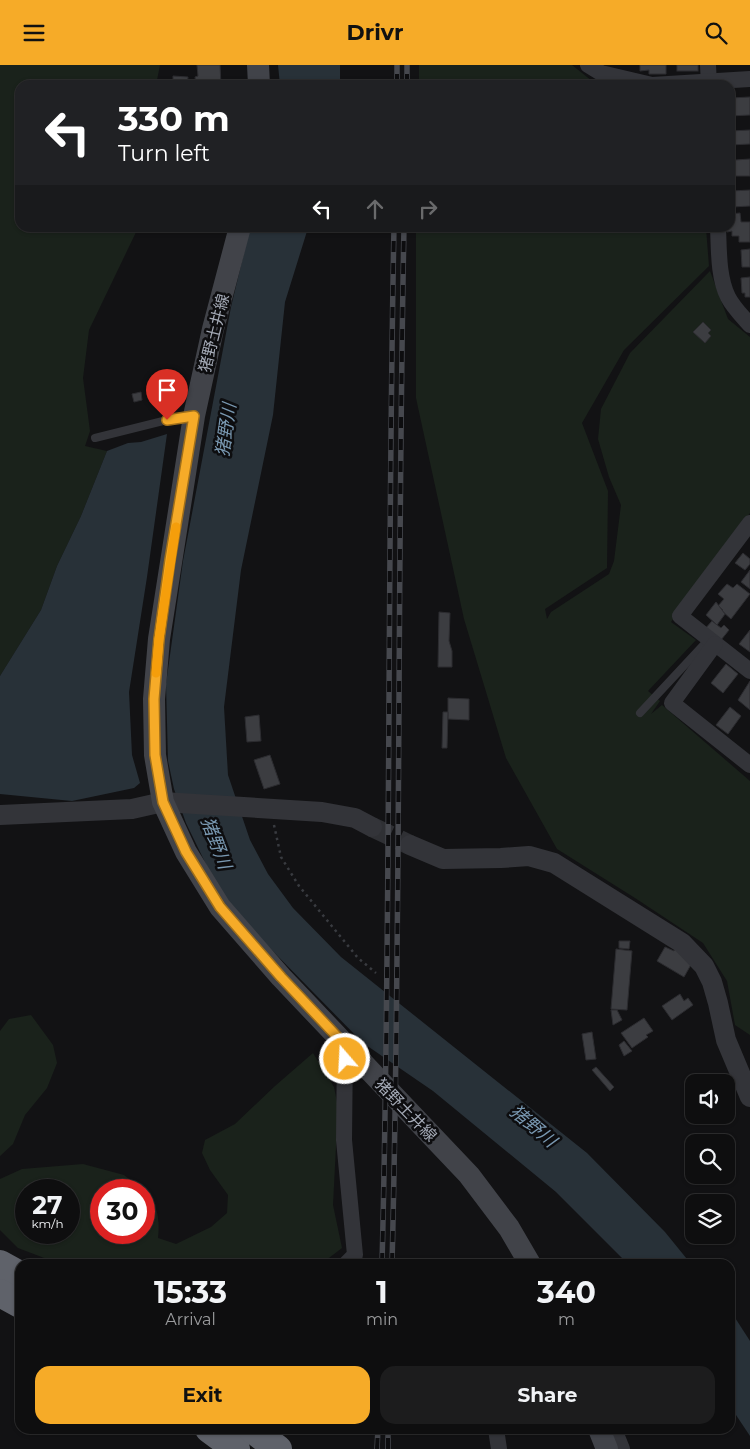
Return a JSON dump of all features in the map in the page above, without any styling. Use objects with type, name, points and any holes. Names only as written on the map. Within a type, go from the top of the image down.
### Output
[{"type":"highway","points":[[0,1264],[15,1272]]},
{"type":"highway","points":[[0,1293],[15,1301]]},
{"type":"highway","points":[[216,1434],[236,1449]]},
{"type":"highway","points":[[258,1434],[278,1449]]},
{"type":"main road","points":[[258,65],[259,80]]},
{"type":"main road","name":"猪野土井線","points":[[239,232],[194,416],[170,560],[159,639],[154,699],[155,755],[172,803],[186,852],[220,907],[281,977],[469,1175],[509,1228],[527,1259]]},
{"type":"main road","points":[[601,1434],[607,1449]]},
{"type":"street","points":[[588,65],[601,73],[625,72],[642,80]]},
{"type":"street","points":[[708,65],[709,80]]},
{"type":"street","points":[[735,80],[750,79]]},
{"type":"street","points":[[718,232],[720,267],[728,296],[740,315],[750,325]]},
{"type":"street","points":[[750,523],[680,616],[750,671]]},
{"type":"street","points":[[712,642],[672,703],[750,765]]},
{"type":"street","points":[[0,815],[132,809],[172,803],[322,812],[355,819],[372,827]]},
{"type":"street","points":[[410,845],[443,859],[529,856],[554,863],[682,943],[704,966],[712,982],[726,1040],[742,1064],[750,1097]]},
{"type":"street","points":[[345,1045],[344,1140],[355,1255],[351,1259]]},
{"type":"street","points":[[497,1434],[499,1449]]},
{"type":"street","points":[[616,1434],[622,1449]]},
{"type":"lane","points":[[95,438],[167,420],[194,416]]},
{"type":"lane","points":[[640,713],[712,642]]},
{"type":"path","points":[[268,809],[281,857],[299,886],[358,958],[376,973]]},
{"type":"shaded area","points":[[0,65],[160,65],[157,80],[15,80],[15,232],[136,232],[89,330],[83,378],[90,431],[85,446],[107,451],[81,516],[57,566],[41,610],[0,676]]},
{"type":"shaded area","points":[[419,65],[572,65],[591,80],[419,80]]},
{"type":"shaded area","points":[[416,232],[706,232],[709,266],[624,350],[582,423],[608,491],[607,568],[545,609],[547,619],[551,612],[609,574],[614,561],[621,505],[609,477],[598,439],[601,409],[630,353],[710,271],[728,319],[750,337],[750,513],[671,622],[696,640],[648,691],[660,701],[651,714],[662,705],[750,781],[750,1035],[735,1025],[727,981],[703,943],[557,849],[506,758],[464,619],[416,398]]},
{"type":"shaded area","points":[[31,1015],[53,1045],[57,1063],[47,1088],[25,1115],[13,1144],[0,1156],[0,1031],[9,1019]]},
{"type":"shaded area","points":[[313,1053],[334,1087],[338,1107],[333,1205],[342,1248],[328,1259],[47,1259],[18,1248],[0,1230],[0,1179],[22,1169],[83,1164],[124,1175],[129,1179],[90,1179],[90,1244],[155,1244],[155,1206],[159,1225],[158,1238],[176,1244],[211,1227],[227,1213],[228,1195],[210,1170],[202,1153],[205,1140],[235,1124]]},
{"type":"water","points":[[278,65],[340,65],[340,80],[280,80]]},
{"type":"water","name":"猪野川","points":[[249,232],[307,232],[285,302],[273,415],[241,570],[224,707],[228,775],[250,840],[268,874],[293,908],[341,957],[587,1153],[665,1232],[687,1259],[623,1259],[556,1192],[433,1091],[363,1043],[260,938],[218,889],[186,823],[174,789],[168,761],[166,684],[183,561],[231,307]]},
{"type":"water","points":[[167,434],[129,692],[132,755],[140,783],[134,788],[72,801],[0,794],[0,676],[41,610],[57,566],[81,516],[107,451],[128,443],[141,442]]},
{"type":"water","points":[[735,1318],[750,1341],[750,1436],[735,1414]]},
{"type":"building","points":[[197,65],[220,65],[221,80],[195,80],[195,77],[198,76]]},
{"type":"building","points":[[640,65],[666,65],[666,74],[649,74],[649,70],[640,71]]},
{"type":"building","points":[[677,65],[698,65],[698,71],[677,71]]},
{"type":"building","points":[[173,76],[188,77],[188,80],[173,80]]},
{"type":"building","points":[[750,97],[750,115],[735,116],[735,98]]},
{"type":"building","points":[[750,130],[750,144],[735,145],[735,131]]},
{"type":"building","points":[[750,159],[750,176],[735,176],[735,160]]},
{"type":"building","points":[[750,190],[750,206],[735,207],[735,191]]},
{"type":"building","points":[[740,213],[741,222],[750,222],[750,242],[739,242],[739,236],[732,236],[732,232],[735,232],[735,214]]},
{"type":"building","points":[[750,249],[750,267],[742,267],[741,250]]},
{"type":"building","points":[[750,277],[750,297],[745,297],[745,293],[742,293],[741,278]]},
{"type":"building","points":[[703,322],[711,330],[708,333],[711,336],[705,343],[693,332]]},
{"type":"building","points":[[141,392],[142,400],[134,402],[132,394]]},
{"type":"building","points":[[743,553],[750,559],[750,564],[745,570],[735,563]]},
{"type":"building","points":[[750,570],[750,589],[741,582]]},
{"type":"building","points":[[727,584],[733,588],[737,584],[750,594],[731,619],[718,606],[724,599],[718,594]]},
{"type":"building","points":[[716,602],[725,614],[717,625],[706,615]]},
{"type":"building","points":[[439,612],[450,613],[449,641],[452,651],[452,667],[438,667]]},
{"type":"building","points":[[712,621],[721,628],[724,625],[729,630],[721,640],[704,630]]},
{"type":"building","points":[[750,630],[750,652],[739,644]]},
{"type":"building","points":[[726,664],[738,674],[723,693],[711,683]]},
{"type":"building","points":[[750,681],[750,710],[738,700]]},
{"type":"building","points":[[448,698],[469,699],[469,720],[448,719]]},
{"type":"building","points":[[730,707],[741,716],[728,734],[716,725]]},
{"type":"building","points":[[443,712],[448,712],[447,748],[442,748]]},
{"type":"building","points":[[259,715],[261,741],[247,742],[245,717]]},
{"type":"building","points":[[270,755],[280,784],[264,789],[254,760]]},
{"type":"building","points":[[619,941],[630,941],[629,949],[619,948]]},
{"type":"building","points":[[665,947],[674,951],[676,947],[693,961],[684,977],[657,961]]},
{"type":"building","points":[[616,949],[632,951],[627,1010],[611,1009]]},
{"type":"building","points":[[680,994],[684,1001],[688,998],[693,1005],[672,1020],[662,1006]]},
{"type":"building","points":[[611,1010],[617,1010],[622,1020],[613,1025]]},
{"type":"building","points":[[644,1018],[653,1031],[646,1035],[648,1037],[632,1048],[621,1033]]},
{"type":"building","points":[[592,1032],[596,1059],[586,1060],[582,1034]]},
{"type":"building","points":[[624,1041],[632,1051],[624,1056],[619,1045]]},
{"type":"building","points":[[596,1067],[614,1087],[610,1091],[592,1070]]},
{"type":"tunnel","points":[[372,827],[410,845]]},
{"type":"railway","points":[[397,65],[397,80]]},
{"type":"railway","points":[[407,65],[407,80]]},
{"type":"railway","points":[[382,1259],[387,1005],[390,486],[394,232]]},
{"type":"railway","points":[[392,1259],[397,1005],[400,486],[404,232]]},
{"type":"railway","points":[[377,1449],[378,1434]]},
{"type":"railway","points":[[388,1434],[388,1449]]},
{"type":"slow traffic","points":[[156,673],[159,639],[176,527]]},
{"type":"route","points":[[167,420],[194,416],[170,560],[159,639],[154,699],[155,755],[163,802],[186,852],[220,907],[281,977],[345,1045],[345,1059]]}]
